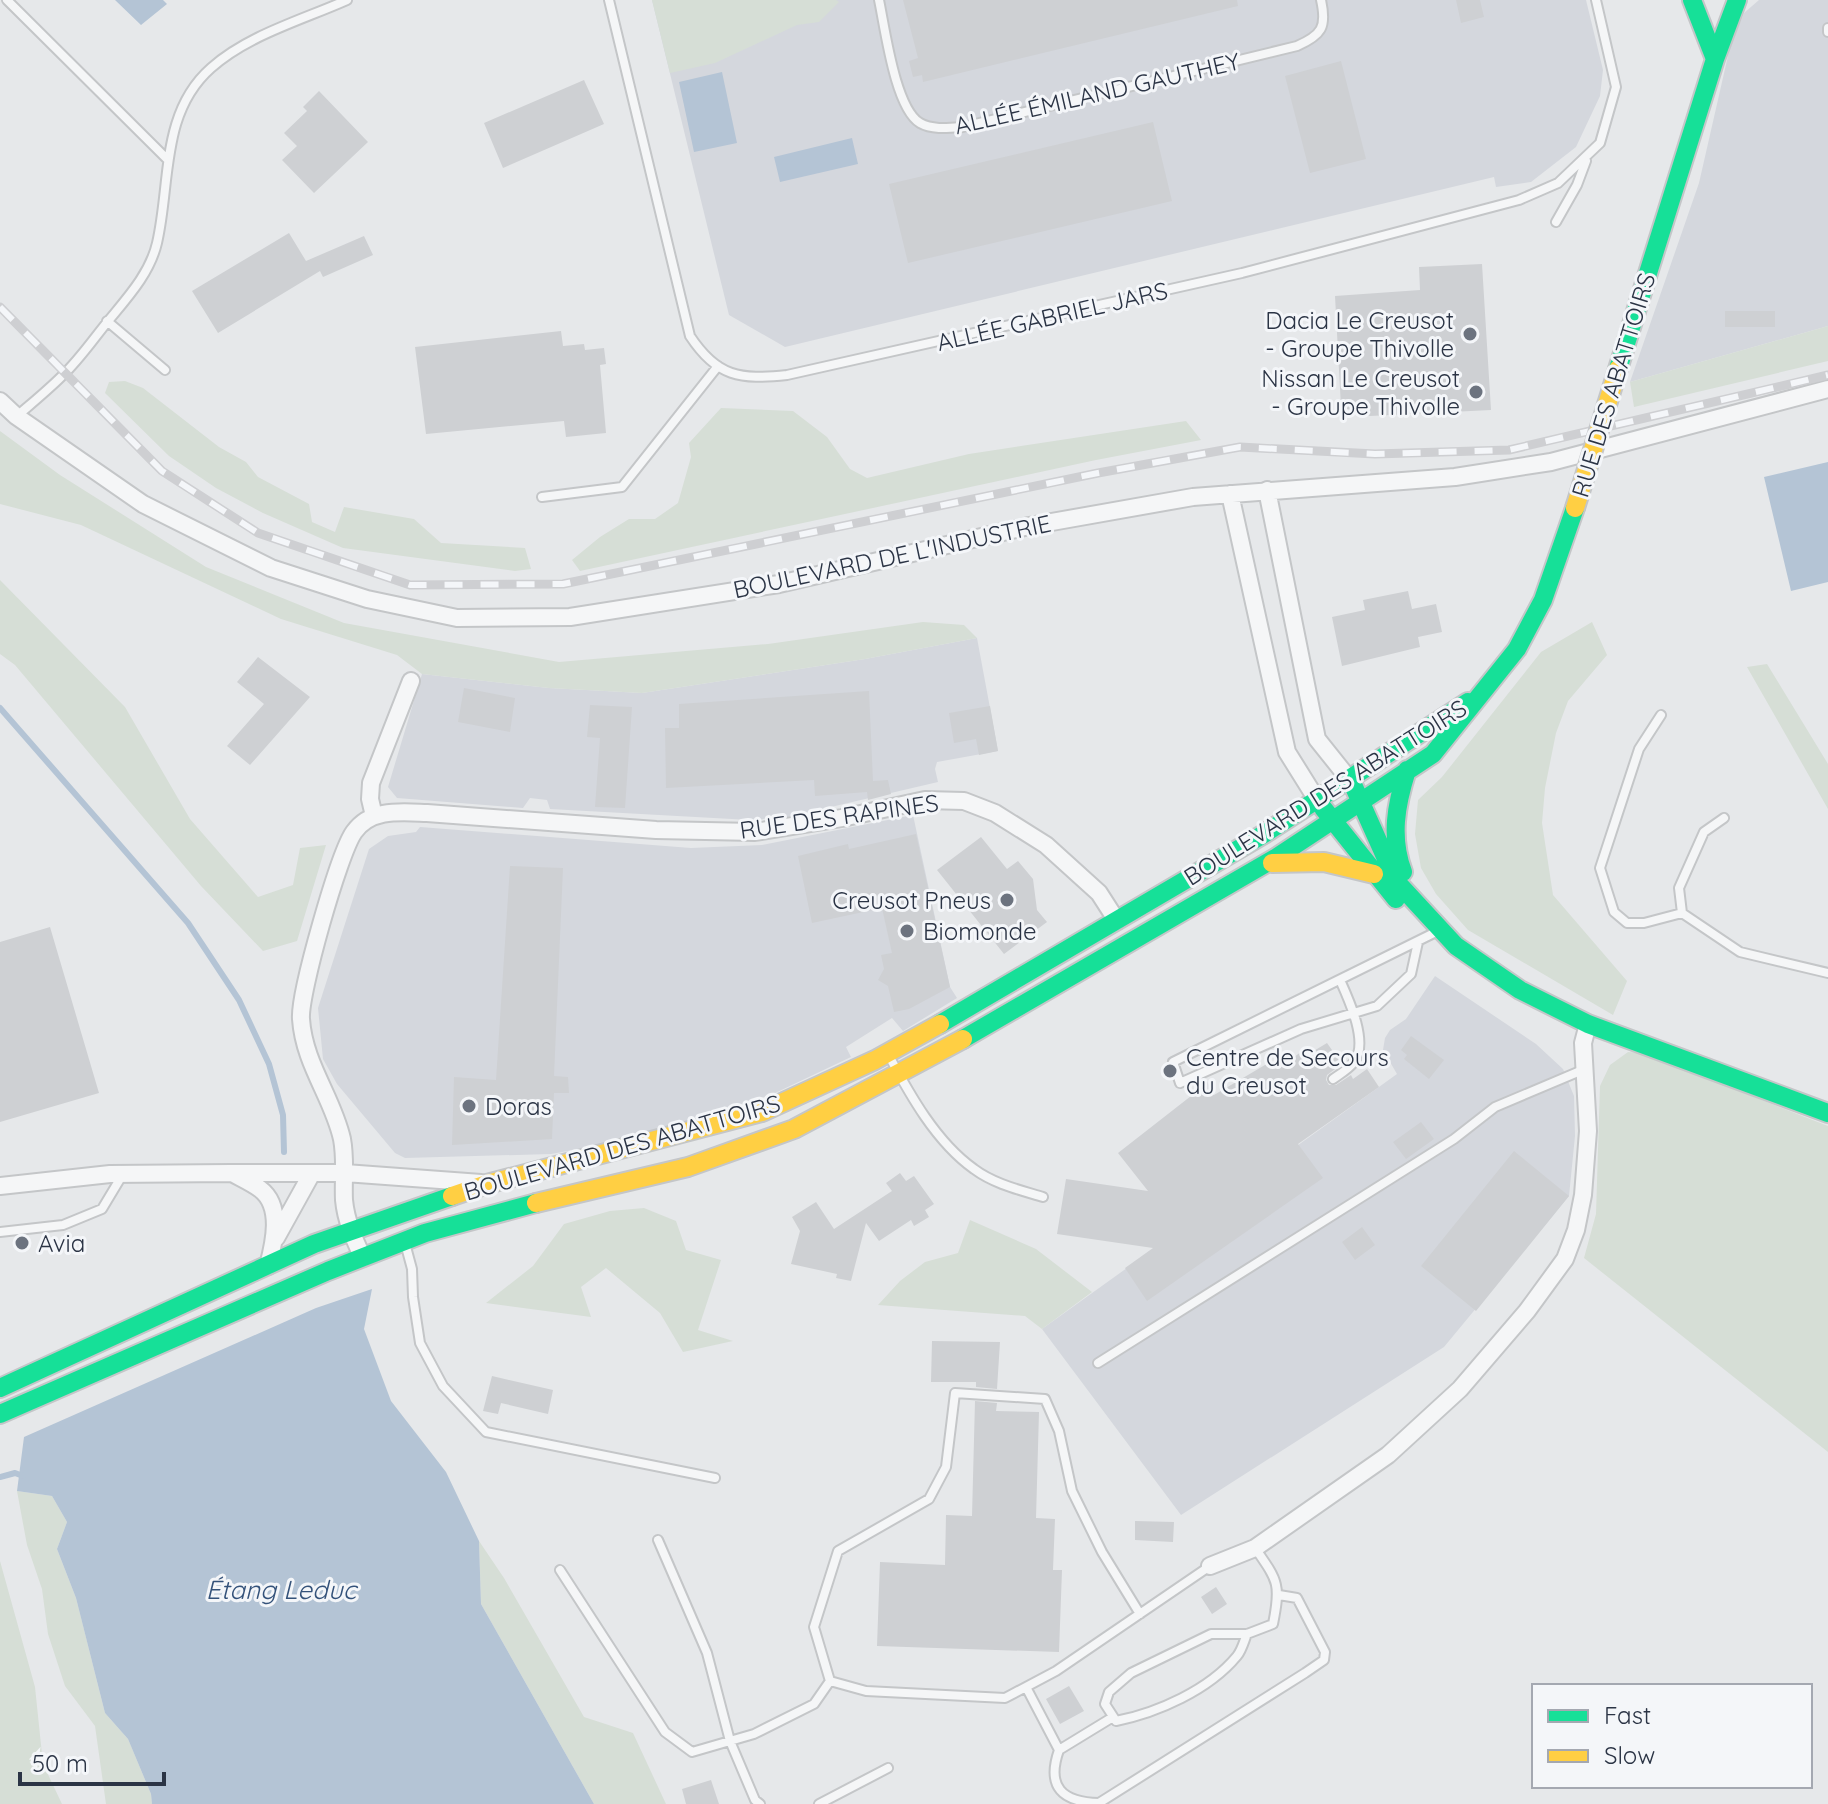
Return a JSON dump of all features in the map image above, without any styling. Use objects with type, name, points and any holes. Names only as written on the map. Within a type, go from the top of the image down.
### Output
[{"type":"street","points":[[1715,59],[1692,0],[1714,3],[1730,0]]},
{"type":"street","name":"RUE DES ABATTOIRS","points":[[1480,695],[1517,649],[1543,600],[1575,508],[1715,59],[1737,0]]},
{"type":"street","name":"BOULEVARD DE L'INDUSTRIE","points":[[0,401],[16,416],[143,504],[271,568],[367,599],[457,618],[570,617],[764,586],[1029,526],[1193,497],[1455,477],[1551,462],[1828,389]]},
{"type":"street","points":[[1267,490],[1317,739],[1349,779],[1361,800],[1396,881],[1440,930],[1456,946],[1520,990],[1588,1024],[1828,1113]]},
{"type":"street","points":[[1230,494],[1287,752],[1317,800],[1374,874],[1415,920],[1440,930]]},
{"type":"street","points":[[363,1258],[350,1231],[344,1199],[345,1156],[336,1117],[311,1064],[300,1018],[305,981],[342,858],[355,831],[374,816],[370,799],[371,783],[411,681]]},
{"type":"street","name":"BOULEVARD DES ABATTOIRS","points":[[0,1388],[314,1244],[487,1184],[762,1112],[887,1054],[1117,921],[1317,800],[1480,695]]},
{"type":"street","name":"BOULEVARD DES ABATTOIRS","points":[[0,1414],[405,1241],[568,1195],[688,1167],[794,1129],[899,1074],[1267,863],[1433,754],[1480,695]]},
{"type":"street","points":[[1407,770],[1394,819],[1395,841],[1399,863],[1416,903]]},
{"type":"street","name":"RUE DES RAPINES","points":[[374,816],[391,811],[656,830],[755,832],[925,800],[964,801],[995,813],[1046,845],[1099,893],[1117,921]]},
{"type":"street","points":[[1267,863],[1307,860],[1341,862],[1374,874]]},
{"type":"street","points":[[1210,1566],[1255,1548],[1388,1455],[1460,1389],[1527,1311],[1565,1259],[1576,1230],[1583,1195],[1588,1131],[1583,1043],[1588,1024]]},
{"type":"street","points":[[0,1186],[123,1174],[231,1173],[345,1173],[487,1184]]},
{"type":"street","points":[[231,1173],[263,1190],[274,1210],[275,1242]]},
{"type":"street","points":[[268,1266],[275,1242],[312,1173]]},
{"type":"lane","points":[[7,0],[168,160]]},
{"type":"lane","points":[[16,416],[65,374],[141,281],[157,245],[168,160],[183,105],[210,69],[240,47],[347,0]]},
{"type":"lane","name":"ALLÉE GABRIEL JARS","points":[[609,0],[690,336],[705,358],[739,376],[758,378],[787,375],[1242,273],[1519,200],[1558,183],[1600,143],[1616,87],[1596,0]]},
{"type":"lane","name":"ALLÉE ÉMILAND GAUTHEY","points":[[879,0],[900,92],[907,108],[916,121],[943,128],[963,127],[1297,46],[1314,38],[1321,29],[1325,16],[1321,0]]},
{"type":"lane","points":[[1556,222],[1577,185],[1588,157]]},
{"type":"lane","points":[[107,321],[165,370]]},
{"type":"lane","points":[[542,497],[622,487],[718,366]]},
{"type":"lane","points":[[1661,715],[1639,749],[1600,868],[1614,912],[1627,923],[1644,923],[1682,913],[1740,952],[1828,973]]},
{"type":"lane","points":[[1682,913],[1679,888],[1704,832],[1724,818]]},
{"type":"lane","points":[[1418,942],[1411,974],[1377,1006],[1301,1029],[1180,1083],[1173,1062],[1440,930]]},
{"type":"lane","points":[[1333,1079],[1356,1061],[1359,1044],[1355,1013],[1340,980]]},
{"type":"lane","points":[[887,1054],[942,1141],[974,1170],[1002,1184],[1043,1197]]},
{"type":"lane","points":[[1098,1363],[1454,1139],[1495,1107],[1586,1069]]},
{"type":"lane","points":[[0,1232],[63,1225],[102,1209],[123,1174]]},
{"type":"lane","points":[[405,1241],[412,1269],[420,1343],[443,1386],[486,1432],[715,1478]]},
{"type":"lane","points":[[830,1681],[814,1627],[838,1551],[929,1499],[946,1467],[955,1393],[1045,1399],[1059,1431],[1072,1491],[1102,1552],[1140,1614]]},
{"type":"lane","points":[[658,1540],[707,1653],[730,1741],[755,1800],[760,1804]]},
{"type":"lane","points":[[1247,1634],[1239,1654],[1223,1670],[1183,1697],[1144,1715],[1116,1721],[1105,1704],[1109,1692],[1131,1673],[1211,1634],[1247,1634],[1273,1624],[1279,1595],[1275,1577],[1255,1548]]},
{"type":"lane","points":[[830,1681],[866,1691],[1005,1698],[1056,1671],[1210,1566]]},
{"type":"lane","points":[[560,1570],[665,1732],[692,1752],[754,1734],[814,1704],[830,1681]]},
{"type":"lane","points":[[1113,1717],[1059,1750],[1053,1765],[1056,1783],[1073,1802],[1099,1803],[1108,1800],[1324,1660],[1325,1652],[1297,1598],[1279,1595]]},
{"type":"lane","points":[[1026,1687],[1059,1750]]},
{"type":"lane","points":[[819,1804],[888,1768]]},
{"type":"shaded area","points":[[652,0],[1586,0],[1603,70],[1600,96],[1576,147],[1531,182],[1496,187],[1494,177],[785,347],[729,315]]},
{"type":"shaded area","points":[[652,0],[839,2],[819,22],[797,25],[715,63],[670,73]]},
{"type":"shaded area","points":[[1759,0],[1828,0],[1828,326],[1630,382],[1699,183],[1730,47],[1744,13]]},
{"type":"shaded area","points":[[1828,326],[1828,361],[1634,407],[1630,382]]},
{"type":"shaded area","points":[[125,381],[143,388],[219,447],[246,462],[258,477],[309,504],[312,522],[335,532],[344,507],[414,519],[441,543],[525,548],[531,569],[515,571],[343,548],[263,513],[216,488],[169,456],[105,393],[109,382]]},
{"type":"shaded area","points":[[721,408],[793,411],[827,437],[850,469],[867,478],[969,454],[1186,421],[1201,440],[580,571],[572,560],[600,537],[629,519],[655,519],[678,503],[691,457],[689,443]]},
{"type":"shaded area","points":[[0,431],[60,475],[206,567],[344,623],[559,662],[768,644],[923,622],[964,625],[977,638],[865,659],[642,693],[549,688],[422,674],[397,655],[281,619],[81,525],[0,504]]},
{"type":"shaded area","points":[[0,580],[125,707],[190,819],[258,897],[293,885],[300,848],[326,845],[297,941],[263,951],[201,886],[15,665],[0,654]]},
{"type":"shaded area","points":[[1592,622],[1607,655],[1568,701],[1556,733],[1545,788],[1542,823],[1553,895],[1627,981],[1613,1015],[1468,930],[1436,894],[1421,868],[1415,834],[1418,800],[1442,777],[1541,652]]},
{"type":"shaded area","points":[[977,638],[998,751],[937,762],[938,782],[788,817],[750,820],[550,809],[547,800],[530,798],[523,808],[397,798],[388,787],[422,674],[549,688],[642,693],[865,659]]},
{"type":"shaded area","points":[[1767,664],[1828,764],[1828,809],[1747,667]]},
{"type":"shaded area","points":[[913,815],[950,987],[957,998],[903,1031],[892,1018],[846,1047],[851,1057],[773,1094],[650,1136],[551,1154],[405,1158],[395,1153],[337,1084],[323,1059],[318,1008],[369,849],[388,836],[416,832],[420,827],[691,848],[762,845]]},
{"type":"shaded area","points":[[1435,976],[1536,1044],[1563,1069],[1574,1096],[1575,1136],[1569,1196],[1444,1347],[1181,1515],[1042,1329],[1397,1074],[1383,1050],[1385,1038],[1390,1030],[1406,1019]]},
{"type":"shaded area","points":[[1628,1052],[1642,1053],[1828,1126],[1828,1452],[1584,1258],[1596,1214],[1600,1086],[1610,1065]]},
{"type":"shaded area","points":[[644,1208],[676,1221],[686,1250],[721,1260],[698,1330],[733,1341],[683,1352],[660,1313],[606,1268],[581,1287],[591,1317],[486,1303],[533,1266],[564,1224],[610,1211]]},
{"type":"shaded area","points":[[970,1220],[1036,1249],[1092,1292],[1042,1329],[1025,1316],[878,1305],[900,1281],[925,1262],[958,1253]]},
{"type":"shaded area","points":[[17,1491],[52,1496],[67,1522],[57,1549],[76,1598],[105,1713],[128,1739],[151,1794],[152,1804],[106,1804],[95,1726],[65,1686],[48,1634],[42,1589],[27,1545]]},
{"type":"shaded area","points":[[479,1541],[504,1578],[584,1717],[633,1733],[666,1804],[594,1804],[481,1604]]},
{"type":"shaded area","points":[[0,1561],[35,1687],[43,1764],[62,1804],[0,1804]]},
{"type":"water","points":[[115,0],[163,0],[167,4],[141,25]]},
{"type":"water","points":[[722,72],[737,143],[694,152],[679,82]]},
{"type":"water","points":[[852,138],[858,164],[780,182],[774,157]]},
{"type":"water","points":[[1828,462],[1828,582],[1791,591],[1764,477]]},
{"type":"water","name":"Étang Leduc","points":[[372,1289],[364,1329],[391,1401],[446,1472],[479,1541],[481,1604],[594,1804],[152,1804],[151,1794],[128,1739],[105,1713],[76,1598],[57,1549],[67,1522],[52,1496],[17,1491],[24,1437],[316,1308]]},
{"type":"building","points":[[903,0],[1237,0],[1238,6],[923,82],[922,75],[913,77],[909,61],[918,58]]},
{"type":"building","points":[[1456,0],[1480,0],[1484,17],[1461,23]]},
{"type":"building","points":[[1341,61],[1366,159],[1310,173],[1285,76]]},
{"type":"building","points":[[584,80],[604,124],[503,168],[484,123]]},
{"type":"building","points":[[319,91],[368,142],[314,193],[282,160],[297,146],[284,133],[307,111],[303,107]]},
{"type":"building","points":[[1153,122],[1172,201],[908,263],[889,184]]},
{"type":"building","points":[[289,233],[306,261],[364,236],[373,255],[323,277],[320,271],[218,333],[192,291]]},
{"type":"building","points":[[1482,264],[1491,410],[1370,416],[1341,407],[1335,296],[1420,290],[1419,267]]},
{"type":"building","points":[[1725,311],[1775,311],[1775,327],[1725,327]]},
{"type":"building","points":[[561,331],[563,346],[584,344],[585,350],[604,348],[606,364],[600,365],[606,433],[566,437],[564,421],[426,434],[415,347]]},
{"type":"building","points":[[1408,591],[1412,609],[1436,604],[1442,632],[1418,637],[1420,647],[1342,666],[1332,617],[1365,610],[1363,600]]},
{"type":"building","points":[[258,657],[310,697],[250,765],[227,746],[264,704],[237,682]]},
{"type":"building","points":[[464,688],[515,698],[510,732],[458,722]]},
{"type":"building","points":[[869,691],[873,781],[888,780],[891,794],[868,800],[867,792],[815,796],[814,780],[666,788],[665,728],[679,728],[679,704]]},
{"type":"building","points":[[590,705],[632,707],[625,808],[595,807],[600,738],[587,737]]},
{"type":"building","points":[[990,706],[998,751],[979,755],[976,739],[954,743],[949,713]]},
{"type":"building","points":[[916,834],[950,987],[909,1009],[894,1012],[888,986],[878,980],[884,969],[881,955],[892,953],[882,908],[812,923],[798,856],[848,844],[849,849]]},
{"type":"building","points":[[981,837],[1007,869],[1018,861],[1033,879],[1037,910],[1047,922],[1004,954],[937,870]]},
{"type":"building","points":[[510,866],[563,868],[554,1076],[568,1077],[569,1093],[554,1093],[552,1139],[452,1145],[454,1077],[496,1080]]},
{"type":"building","points":[[50,927],[99,1093],[0,1122],[0,942]]},
{"type":"building","points":[[1411,1036],[1444,1060],[1429,1079],[1404,1059],[1407,1055],[1401,1050]]},
{"type":"building","points":[[1327,1043],[1342,1064],[1327,1075],[1329,1085],[1336,1085],[1351,1075],[1353,1079],[1367,1069],[1379,1087],[1298,1144],[1323,1178],[1147,1301],[1125,1268],[1153,1248],[1057,1234],[1066,1179],[1148,1191],[1118,1153],[1191,1096],[1190,1092],[1207,1081],[1214,1095],[1270,1062],[1272,1067],[1288,1055],[1290,1060],[1305,1049],[1307,1055]]},
{"type":"building","points":[[1421,1122],[1434,1139],[1406,1159],[1393,1142]]},
{"type":"building","points":[[1514,1151],[1569,1196],[1476,1311],[1421,1266]]},
{"type":"building","points":[[900,1173],[906,1181],[914,1176],[934,1204],[925,1210],[929,1217],[914,1226],[911,1220],[879,1241],[866,1223],[851,1281],[836,1278],[837,1274],[791,1264],[800,1231],[792,1217],[816,1202],[834,1229],[892,1191],[886,1183]]},
{"type":"building","points":[[1362,1227],[1375,1245],[1355,1260],[1342,1242]]},
{"type":"building","points":[[932,1341],[1000,1342],[997,1389],[976,1387],[976,1382],[931,1382]]},
{"type":"building","points":[[492,1376],[553,1390],[548,1414],[501,1403],[498,1414],[483,1411]]},
{"type":"building","points":[[975,1401],[997,1403],[996,1411],[1039,1412],[1036,1518],[1055,1519],[1053,1570],[1062,1570],[1059,1652],[877,1646],[880,1562],[945,1565],[946,1515],[972,1516]]},
{"type":"building","points":[[1135,1521],[1174,1522],[1173,1542],[1135,1540]]},
{"type":"building","points":[[1216,1587],[1227,1604],[1212,1614],[1201,1597]]},
{"type":"building","points":[[1069,1686],[1084,1711],[1060,1724],[1046,1699]]},
{"type":"building","points":[[711,1780],[719,1804],[686,1804],[682,1789]]},
{"type":"waterway","points":[[0,708],[188,923],[239,1000],[269,1064],[283,1115],[284,1152]]},
{"type":"waterway","points":[[0,1477],[15,1473],[23,1476]]},
{"type":"railway","points":[[0,307],[162,471],[258,533],[410,585],[563,584],[1098,473],[1240,447],[1375,454],[1509,450],[1828,375]]},
{"type":"traffic: fast","points":[[1692,0],[1715,59]]},
{"type":"traffic: fast","points":[[1618,369],[1715,59],[1737,0]]},
{"type":"traffic: fast","points":[[963,1039],[1277,857],[1433,754],[1517,649],[1543,600],[1575,508]]},
{"type":"traffic: fast","points":[[940,1024],[1264,834],[1468,702]]},
{"type":"traffic: fast","points":[[1403,872],[1397,846],[1396,821],[1407,770]]},
{"type":"traffic: fast","points":[[1354,787],[1396,881],[1456,946],[1520,990],[1588,1024],[1828,1113]]},
{"type":"traffic: fast","points":[[1323,808],[1396,899]]},
{"type":"traffic: fast","points":[[0,1388],[314,1244],[452,1196]]},
{"type":"traffic: fast","points":[[0,1414],[328,1271],[425,1233],[536,1203]]},
{"type":"traffic: slow","points":[[1575,508],[1618,369]]},
{"type":"traffic: slow","points":[[1272,863],[1324,862],[1374,874]]},
{"type":"traffic: slow","points":[[452,1196],[487,1184],[762,1112],[875,1060],[940,1024]]},
{"type":"traffic: slow","points":[[536,1203],[688,1167],[794,1129],[963,1039]]},
{"type":"place","name":"Dacia Le Creusot - Groupe Thivolle","points":[[1470,334]]},
{"type":"place","name":"Nissan Le Creusot - Groupe Thivolle","points":[[1476,392]]},
{"type":"place","name":"Creusot Pneus","points":[[1007,900]]},
{"type":"place","name":"Biomonde","points":[[907,931]]},
{"type":"place","name":"Centre de Secours du Creusot","points":[[1170,1071]]},
{"type":"place","name":"Doras","points":[[469,1106]]},
{"type":"place","name":"Avia","points":[[22,1243]]}]
